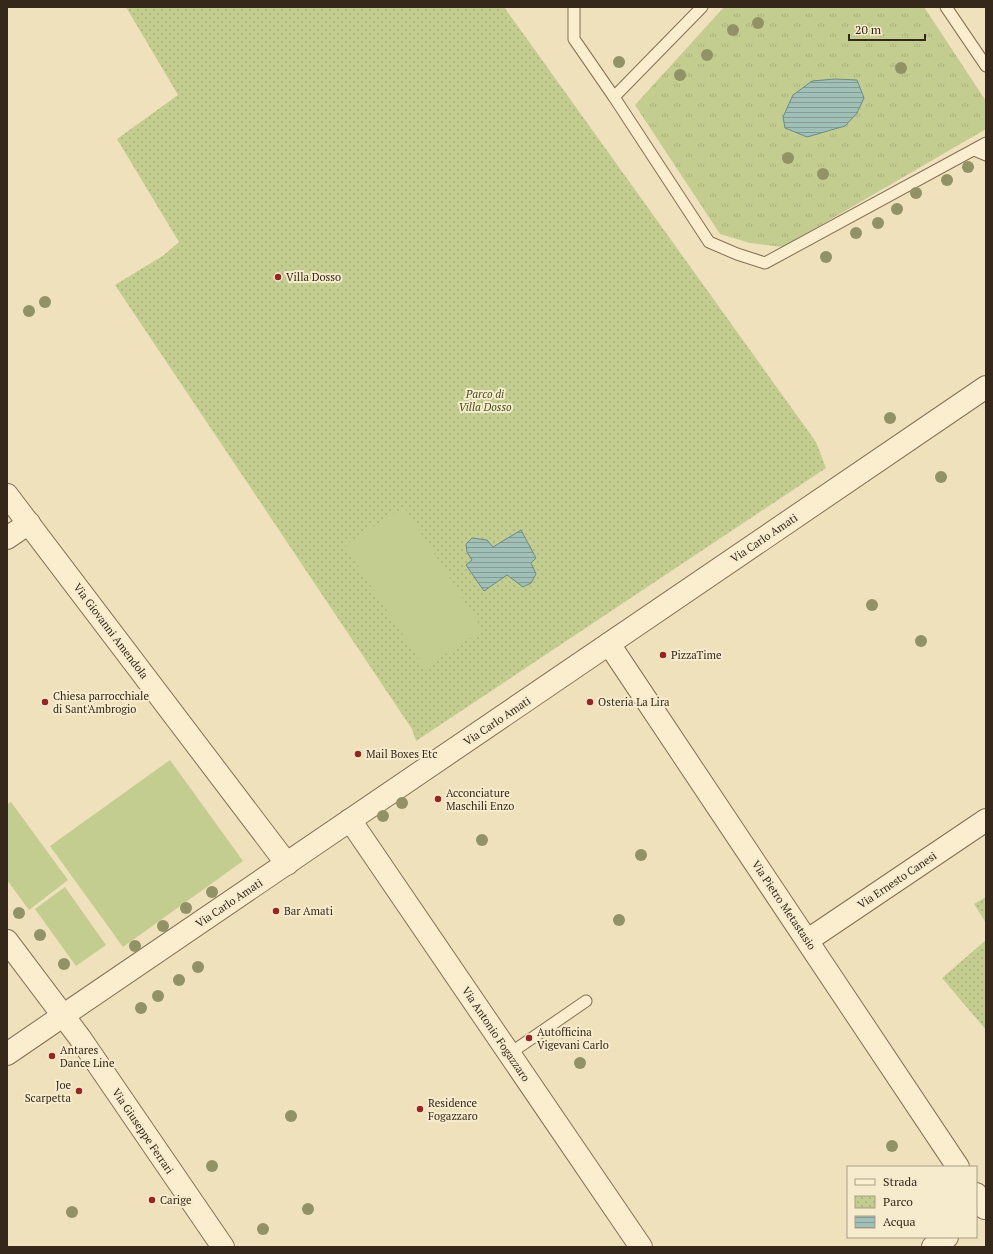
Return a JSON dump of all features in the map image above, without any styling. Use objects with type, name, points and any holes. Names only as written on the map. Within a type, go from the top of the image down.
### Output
[{"type":"street","name":"Via Carlo Amati","points":[[7,1054],[986,387]]},
{"type":"street","name":"Via Giovanni Amendola","points":[[7,495],[287,864]]},
{"type":"street","points":[[7,538],[28,523]]},
{"type":"street","name":"Via Pietro Metastasio","points":[[609,644],[808,940],[957,1166]]},
{"type":"street","name":"Via Antonio Fogazzaro","points":[[350,820],[641,1247]]},
{"type":"street","name":"Via Ernesto Canesi","points":[[808,940],[986,820]]},
{"type":"street","name":"Via Giuseppe Ferrari","points":[[7,941],[64,1015],[223,1247]]},
{"type":"street","points":[[933,1247],[946,1238]]},
{"type":"lane","points":[[574,7],[574,39],[709,242],[737,254],[765,263],[986,143]]},
{"type":"lane","points":[[614,97],[702,7]]},
{"type":"lane","points":[[946,7],[986,66]]},
{"type":"lane","points":[[974,150],[986,155]]},
{"type":"lane","points":[[509,1054],[586,1001]]},
{"type":"green space","name":"Parco di Villa Dosso","points":[[126,7],[504,7],[816,442],[826,468],[416,741],[412,729],[115,285],[164,255],[179,242],[117,139],[178,95]]},
{"type":"green space","points":[[724,7],[924,7],[986,101],[986,129],[783,247],[750,243],[720,234],[635,105]]},
{"type":"green space","points":[[404,507],[483,630],[424,668],[345,545]]},
{"type":"green space","points":[[170,760],[243,861],[123,947],[50,846]]},
{"type":"green space","points":[[11,802],[68,880],[29,910],[7,880],[7,804]]},
{"type":"green space","points":[[65,887],[106,945],[76,966],[35,909]]},
{"type":"green space","points":[[986,897],[986,923],[974,904]]},
{"type":"green space","points":[[986,940],[986,1030],[942,978]]},
{"type":"water","points":[[835,79],[857,80],[864,98],[857,113],[845,126],[807,137],[785,128],[783,117],[793,95],[812,81]]},
{"type":"water","points":[[521,530],[536,558],[531,563],[536,574],[531,583],[523,587],[507,575],[484,591],[466,565],[472,560],[467,552],[466,544],[472,538],[487,540],[493,547]]},
{"type":"place","name":"Villa Dosso","points":[[278,277]]},
{"type":"place","name":"PizzaTime","points":[[663,655]]},
{"type":"place","name":"Chiesa parrocchiale di Sant'Ambrogio","points":[[45,702]]},
{"type":"place","name":"Osteria La Lira","points":[[590,702]]},
{"type":"place","name":"Mail Boxes Etc","points":[[358,754]]},
{"type":"place","name":"Acconciature Maschili Enzo","points":[[438,799]]},
{"type":"place","name":"Bar Amati","points":[[276,911]]},
{"type":"place","name":"Autofficina Vigevani Carlo","points":[[529,1038]]},
{"type":"place","name":"Antares Dance Line","points":[[52,1056]]},
{"type":"place","name":"Joe Scarpetta","points":[[79,1091]]},
{"type":"place","name":"Residence Fogazzaro","points":[[420,1109]]},
{"type":"place","name":"Carige","points":[[152,1200]]}]
